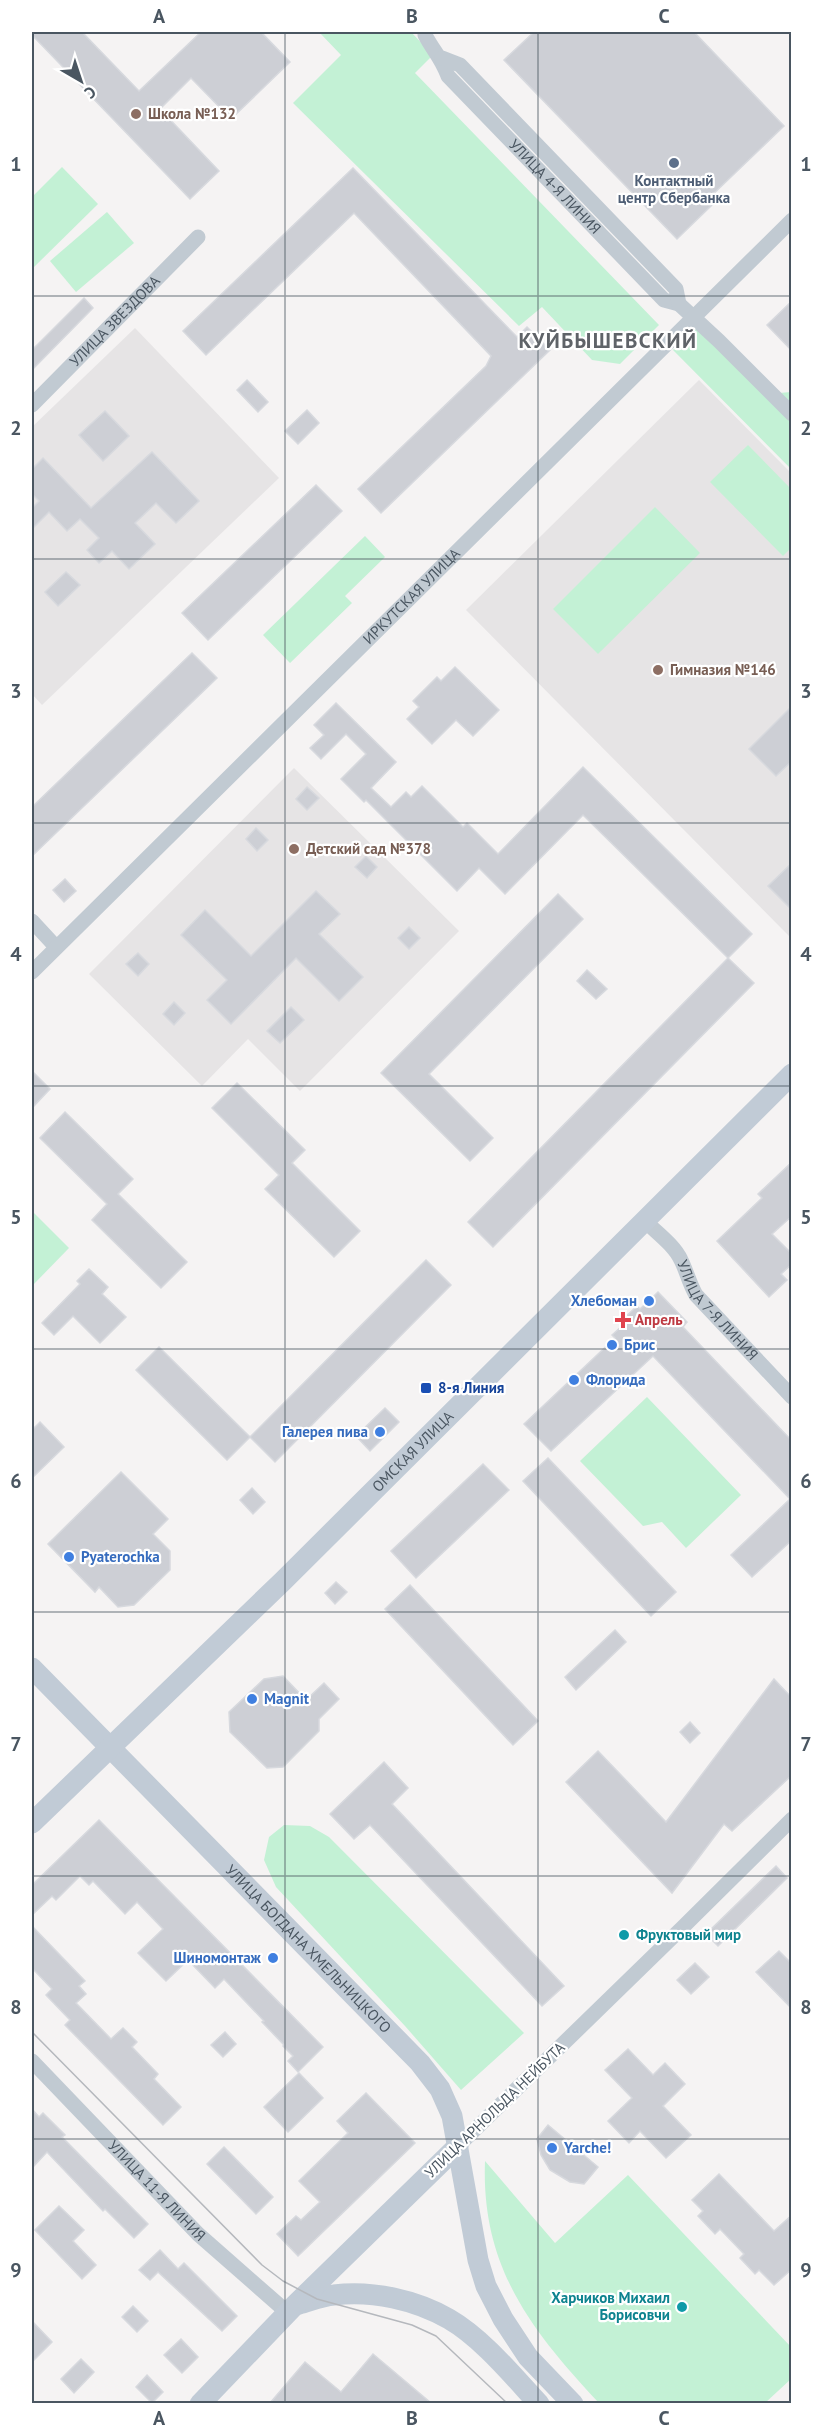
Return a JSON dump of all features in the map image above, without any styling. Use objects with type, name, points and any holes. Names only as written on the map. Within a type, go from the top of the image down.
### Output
[{"type":"main road","name":"ОМСКАЯ УЛИЦА","points":[[32,1823],[296,1569],[792,1074]]},
{"type":"main road","name":"УЛИЦА БОГДАНА ХМЕЛЬНИЦКОГО","points":[[32,1668],[109,1749],[420,2063],[440,2089],[452,2116],[478,2260],[486,2286],[503,2319],[528,2357],[573,2403]]},
{"type":"main road","name":"УЛИЦА АРНОЛЬДА НЕЙБУТА","points":[[200,2403],[292,2309],[459,2146]]},
{"type":"main road","points":[[292,2309],[333,2295],[362,2293],[407,2301],[449,2319],[483,2346],[539,2403]]},
{"type":"street","name":"УЛИЦА 4-Я ЛИНИЯ","points":[[425,33],[431,46],[442,58],[448,76],[631,266],[664,300],[679,304],[792,414]]},
{"type":"street","name":"ИРКУТСКАЯ УЛИЦА","points":[[32,972],[792,220]]},
{"type":"street","name":"УЛИЦА ЗВЕЗДОВА","points":[[32,405],[198,237]]},
{"type":"street","points":[[32,921],[56,947]]},
{"type":"street","name":"УЛИЦА 7-Я ЛИНИЯ","points":[[645,1221],[682,1261],[687,1280],[696,1295],[792,1397]]},
{"type":"street","name":"УЛИЦА АРНОЛЬДА НЕЙБУТА","points":[[459,2146],[792,1819]]},
{"type":"street","name":"УЛИЦА 11-Я ЛИНИЯ","points":[[32,2061],[198,2234],[292,2309]]},
{"type":"shaded area","points":[[135,328],[279,478],[42,705],[32,694],[32,427]]},
{"type":"shaded area","name":"Гимназия №146","points":[[699,380],[791,473],[791,938],[466,610]]},
{"type":"shaded area","name":"Детский сад №378","points":[[294,768],[459,931],[300,1091],[248,1039],[202,1086],[89,974]]},
{"type":"green space","points":[[319,32],[411,32],[433,55],[415,73],[659,325],[620,364],[592,360],[542,307],[519,326],[293,103],[341,55]]},
{"type":"green space","points":[[62,167],[98,204],[32,269],[32,197]]},
{"type":"green space","points":[[107,212],[134,243],[76,292],[50,261]]},
{"type":"green space","points":[[703,320],[779,393],[791,392],[791,469],[673,350]]},
{"type":"green space","points":[[748,445],[791,489],[791,548],[783,556],[710,482]]},
{"type":"green space","points":[[655,507],[700,553],[598,654],[553,609]]},
{"type":"green space","points":[[365,536],[385,557],[345,596],[352,603],[290,663],[263,635]]},
{"type":"green space","points":[[32,1211],[69,1248],[32,1286]]},
{"type":"green space","points":[[647,1397],[741,1495],[686,1548],[662,1522],[643,1526],[580,1461]]},
{"type":"green space","points":[[284,1825],[310,1826],[329,1837],[524,2033],[461,2090],[276,1887],[264,1860],[269,1837]]},
{"type":"green space","points":[[485,2161],[555,2243],[628,2175],[791,2347],[791,2379],[765,2403],[599,2403],[574,2376],[532,2322],[501,2265],[486,2199]]},
{"type":"building","name":"Школа №132","points":[[32,32],[82,32],[139,91],[201,32],[261,32],[290,62],[231,119],[191,78],[160,109],[219,171],[190,199],[32,35]]},
{"type":"building","name":"Контактный центр Сбербанка","points":[[534,32],[694,32],[784,126],[707,200],[712,205],[677,239],[504,60]]},
{"type":"building","points":[[353,168],[517,337],[527,327],[550,350],[381,513],[358,489],[486,366],[491,356],[354,213],[206,355],[183,331]]},
{"type":"building","points":[[84,298],[93,308],[32,370],[32,350]]},
{"type":"building","points":[[792,301],[792,351],[767,325]]},
{"type":"building","points":[[247,380],[268,402],[258,412],[237,390]]},
{"type":"building","points":[[307,410],[319,423],[298,444],[285,431]]},
{"type":"building","points":[[105,411],[129,436],[103,461],[79,435]]},
{"type":"building","points":[[152,452],[199,501],[176,523],[156,503],[135,523],[155,544],[129,569],[112,551],[99,563],[87,550],[99,538],[80,519],[67,531],[49,512],[32,529],[32,508],[39,501],[32,494],[32,469],[43,458],[91,508]]},
{"type":"building","points":[[316,485],[342,511],[208,640],[182,613]]},
{"type":"building","points":[[66,572],[80,585],[58,606],[45,592]]},
{"type":"building","points":[[192,653],[217,678],[32,856],[32,807]]},
{"type":"building","points":[[455,667],[499,710],[473,736],[456,720],[432,744],[407,719],[419,707],[413,701],[437,677],[441,681]]},
{"type":"building","points":[[336,703],[396,762],[371,788],[391,807],[406,792],[411,797],[422,786],[463,827],[467,823],[498,854],[583,767],[752,934],[728,958],[583,815],[505,894],[479,868],[457,891],[366,800],[364,802],[341,779],[366,754],[346,734],[321,759],[310,748],[324,735],[314,725]]},
{"type":"building","points":[[792,706],[792,761],[776,776],[749,749]]},
{"type":"building","points":[[307,787],[319,798],[307,810],[296,799]]},
{"type":"building","points":[[256,828],[268,840],[257,851],[246,839]]},
{"type":"building","points":[[366,856],[377,867],[367,878],[355,867]]},
{"type":"building","points":[[792,863],[792,910],[768,886]]},
{"type":"building","points":[[65,879],[76,891],[64,902],[53,890]]},
{"type":"building","points":[[316,891],[340,914],[319,934],[363,977],[339,1001],[296,958],[231,1024],[207,1000],[227,980],[181,935],[205,910],[251,956]]},
{"type":"building","points":[[558,894],[583,919],[429,1074],[493,1138],[470,1161],[381,1073]]},
{"type":"building","points":[[409,927],[420,938],[409,949],[398,938]]},
{"type":"building","points":[[138,953],[149,964],[138,976],[126,964]]},
{"type":"building","points":[[728,958],[754,983],[493,1247],[468,1222]]},
{"type":"building","points":[[587,970],[607,989],[596,999],[577,981]]},
{"type":"building","points":[[174,1002],[185,1013],[174,1025],[163,1014]]},
{"type":"building","points":[[291,1007],[304,1020],[280,1043],[267,1031]]},
{"type":"building","points":[[32,1071],[50,1089],[32,1108]]},
{"type":"building","points":[[237,1083],[305,1150],[292,1163],[360,1231],[334,1257],[265,1189],[279,1175],[212,1108]]},
{"type":"building","points":[[65,1112],[133,1179],[118,1194],[187,1262],[161,1288],[92,1220],[107,1204],[40,1138]]},
{"type":"building","points":[[792,1162],[792,1216],[772,1234],[792,1254],[792,1264],[781,1274],[787,1280],[769,1297],[717,1241],[762,1198],[758,1194]]},
{"type":"building","points":[[426,1260],[451,1285],[275,1462],[250,1437]]},
{"type":"building","points":[[89,1269],[108,1287],[102,1294],[126,1317],[100,1343],[73,1316],[54,1335],[42,1323],[80,1284],[77,1281]]},
{"type":"building","points":[[658,1292],[687,1322],[683,1327],[792,1441],[792,1540],[752,1577],[731,1555],[790,1499],[653,1356],[551,1451],[524,1424],[615,1338],[612,1335],[622,1326],[619,1323],[637,1306],[640,1309]]},
{"type":"building","points":[[159,1347],[250,1437],[227,1460],[136,1370]]},
{"type":"building","points":[[385,1408],[399,1422],[370,1451],[356,1436]]},
{"type":"building","points":[[40,1422],[64,1447],[32,1478],[32,1430]]},
{"type":"building","points":[[548,1458],[676,1592],[651,1616],[523,1481]]},
{"type":"building","points":[[483,1464],[509,1490],[416,1578],[391,1551]]},
{"type":"building","points":[[121,1472],[168,1519],[153,1534],[170,1551],[170,1570],[134,1605],[118,1607],[99,1587],[95,1592],[48,1544]]},
{"type":"building","points":[[252,1488],[265,1502],[253,1514],[240,1500]]},
{"type":"building","points":[[336,1582],[347,1592],[335,1604],[325,1593]]},
{"type":"building","points":[[410,1585],[538,1721],[513,1745],[385,1609]]},
{"type":"building","points":[[615,1630],[626,1642],[576,1690],[565,1677]]},
{"type":"building","points":[[283,1676],[306,1700],[324,1683],[339,1699],[319,1719],[319,1731],[283,1767],[267,1768],[230,1732],[229,1712],[264,1679]]},
{"type":"building","points":[[774,1679],[792,1698],[792,1775],[732,1831],[724,1824],[672,1893],[566,1782],[598,1751],[666,1822]]},
{"type":"building","points":[[690,1722],[700,1733],[690,1743],[680,1732]]},
{"type":"building","points":[[384,1762],[408,1788],[392,1804],[564,1986],[542,2006],[370,1825],[354,1839],[330,1814]]},
{"type":"building","points":[[99,1820],[323,2047],[298,2072],[288,2061],[293,2056],[224,1979],[215,1988],[188,1960],[166,1981],[138,1953],[163,1929],[137,1902],[125,1914],[93,1881],[89,1885],[80,1876],[56,1900],[52,1896],[32,1915],[32,1885]]},
{"type":"building","points":[[776,1866],[787,1878],[718,1946],[706,1934]]},
{"type":"building","points":[[32,1926],[85,1981],[79,1986],[86,1994],[76,2003],[111,2039],[123,2028],[137,2042],[132,2047],[158,2074],[154,2079],[181,2107],[163,2125],[65,2025],[70,2020],[46,1995],[52,1989],[32,1968]]},
{"type":"building","points":[[779,1951],[792,1964],[792,2009],[756,1972]]},
{"type":"building","points":[[695,1963],[709,1977],[691,1994],[677,1980]]},
{"type":"building","points":[[225,2032],[236,2044],[223,2057],[211,2045]]},
{"type":"building","points":[[628,2049],[653,2075],[665,2063],[685,2084],[663,2106],[691,2135],[666,2158],[640,2131],[629,2143],[608,2121],[632,2098],[605,2070]]},
{"type":"building","points":[[299,2073],[323,2098],[288,2132],[264,2107]]},
{"type":"building","points":[[366,2093],[415,2143],[298,2256],[277,2234],[296,2216],[301,2220],[320,2202],[299,2181],[348,2133],[337,2121]]},
{"type":"building","points":[[32,2109],[39,2117],[43,2113],[65,2135],[62,2137],[148,2224],[134,2238],[105,2209],[103,2211],[47,2152],[32,2168]]},
{"type":"building","points":[[548,2125],[598,2167],[584,2184],[570,2182],[550,2170],[541,2155],[537,2139]]},
{"type":"building","points":[[224,2147],[273,2197],[256,2214],[207,2164]]},
{"type":"building","points":[[719,2174],[774,2231],[792,2215],[792,2269],[774,2285],[759,2270],[755,2274],[740,2258],[744,2254],[720,2229],[715,2234],[698,2216],[703,2211],[692,2200]]},
{"type":"building","points":[[59,2206],[84,2230],[73,2241],[96,2265],[82,2279],[35,2230]]},
{"type":"building","points":[[160,2250],[178,2269],[184,2263],[237,2316],[222,2331],[158,2272],[150,2280],[139,2270]]},
{"type":"building","points":[[133,2306],[148,2321],[137,2332],[122,2317]]},
{"type":"building","points":[[32,2321],[52,2342],[32,2362]]},
{"type":"building","points":[[181,2339],[198,2357],[182,2373],[164,2355]]},
{"type":"building","points":[[373,2354],[431,2403],[270,2403],[305,2362],[341,2392]]},
{"type":"building","points":[[81,2359],[94,2372],[74,2393],[61,2379]]},
{"type":"building","points":[[147,2375],[163,2392],[152,2403],[136,2387]]},
{"type":"tram line","points":[[32,2032],[262,2265],[283,2281],[317,2299],[412,2325],[436,2336],[508,2404]]},
{"type":"place","name":"Школа №132","points":[[136,114]]},
{"type":"place","name":"Контактный центр Сбербанка","points":[[674,163]]},
{"type":"place","name":"Гимназия №146","points":[[658,670]]},
{"type":"place","name":"Детский сад №378","points":[[294,849]]},
{"type":"place","name":"Хлебоман","points":[[649,1301]]},
{"type":"place","name":"Апрель","points":[[623,1320]]},
{"type":"place","name":"Брис","points":[[612,1345]]},
{"type":"place","name":"Флорида","points":[[574,1380]]},
{"type":"place","name":"8-я Линия","points":[[426,1388]]},
{"type":"place","name":"Галерея пива","points":[[380,1432]]},
{"type":"place","name":"Pyaterochka","points":[[69,1557]]},
{"type":"place","name":"Magnit","points":[[252,1699]]},
{"type":"place","name":"Фруктовый мир","points":[[624,1935]]},
{"type":"place","name":"Шиномонтаж","points":[[273,1958]]},
{"type":"place","name":"Yarche!","points":[[552,2148]]},
{"type":"place","name":"Харчиков Михаил Борисовчи","points":[[682,2307]]},
{"type":"district","name":"КУЙБЫШЕВСКИЙ","points":[[608,341]]}]
